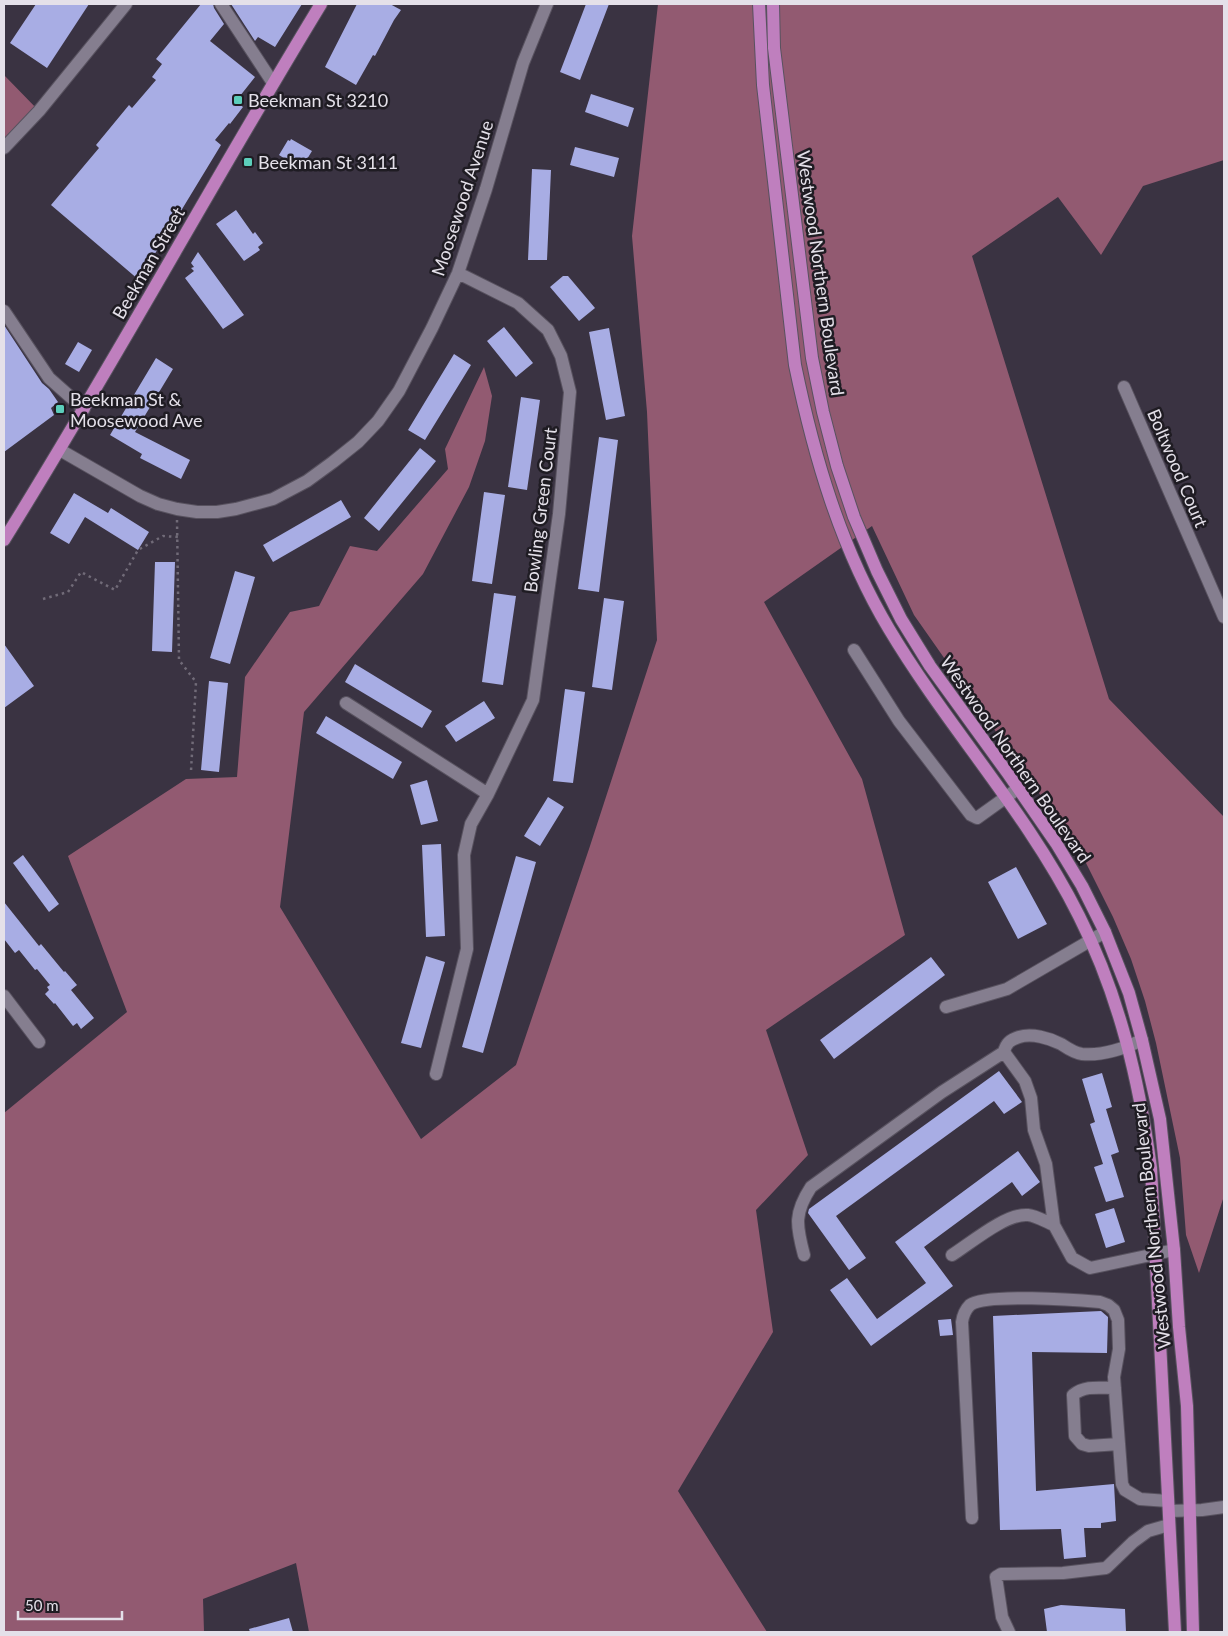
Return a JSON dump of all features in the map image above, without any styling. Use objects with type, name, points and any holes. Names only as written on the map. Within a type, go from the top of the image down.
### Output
[{"type":"main road","name":"Beekman Street","points":[[4,540],[60,450],[273,83],[321,4]]},
{"type":"main road","name":"Westwood Northern Boulevard","points":[[759,4],[763,86],[795,366],[805,411],[832,504],[864,582],[889,629],[924,683],[1006,797],[1051,865],[1079,915],[1113,997],[1128,1046],[1144,1116],[1151,1168],[1175,1632]]},
{"type":"main road","name":"Westwood Northern Boulevard","points":[[773,4],[774,48],[812,358],[836,466],[854,517],[877,571],[901,619],[930,666],[1019,788],[1082,886],[1105,932],[1129,993],[1142,1040],[1160,1119],[1174,1250],[1187,1406],[1193,1632]]},
{"type":"street","points":[[4,148],[39,111],[126,4]]},
{"type":"street","points":[[221,4],[273,83]]},
{"type":"street","name":"Moosewood Avenue","points":[[60,450],[140,496],[158,504],[197,512],[216,512],[236,509],[273,499],[307,480],[358,442],[378,421],[399,391],[458,274],[486,189],[522,63],[546,4]]},
{"type":"street","name":"Bowling Green Court","points":[[436,1074],[467,949],[464,855],[471,824],[488,794],[533,700],[559,514],[570,392],[561,356],[548,330],[518,303],[458,274]]},
{"type":"street","points":[[4,311],[49,378],[84,409]]},
{"type":"street","name":"Boltwood Court","points":[[1124,387],[1224,617]]},
{"type":"street","points":[[854,650],[899,721],[971,816],[977,818],[984,814],[1019,788]]},
{"type":"street","points":[[346,703],[488,794]]},
{"type":"street","points":[[946,1007],[1007,989],[1105,932]]},
{"type":"street","points":[[4,996],[39,1042]]},
{"type":"street","points":[[804,1254],[797,1225],[798,1213],[802,1200],[811,1187],[942,1092],[1004,1052],[1006,1044],[1010,1040],[1024,1036],[1049,1039],[1080,1054],[1100,1054],[1142,1040]]},
{"type":"street","points":[[1004,1052],[1025,1081],[1031,1098],[1034,1130],[1046,1164],[1054,1224],[1072,1258],[1090,1268],[1174,1250]]},
{"type":"street","points":[[952,1255],[1014,1215],[1029,1215],[1054,1224]]},
{"type":"street","points":[[972,1518],[962,1322],[963,1314],[971,1304],[984,1300],[1038,1298],[1100,1302],[1114,1310],[1118,1320],[1119,1349],[1114,1377],[1122,1484],[1125,1490],[1140,1499],[1189,1510],[1224,1507]]},
{"type":"street","points":[[1115,1388],[1087,1388],[1079,1390],[1073,1395],[1075,1436],[1082,1444],[1089,1446],[1120,1444]]},
{"type":"street","points":[[1009,1632],[1002,1617],[996,1577],[1001,1574],[1063,1572],[1106,1568],[1133,1542],[1148,1531],[1169,1525]]},
{"type":"path","points":[[177,509],[179,660],[196,682],[191,771]]},
{"type":"path","points":[[43,599],[68,592],[81,572],[115,590],[138,550],[163,536],[178,537]]},
{"type":"shaded area","points":[[658,4],[1224,4],[1224,160],[1143,186],[1101,255],[1058,197],[972,256],[1109,699],[1224,817],[1224,1196],[1199,1273],[1186,1235],[1180,1158],[1156,1043],[1131,959],[1113,917],[1081,853],[914,615],[872,526],[764,602],[862,779],[905,935],[766,1030],[808,1155],[756,1210],[773,1332],[678,1491],[767,1632],[309,1632],[296,1563],[203,1599],[204,1632],[4,1632],[4,1113],[127,1012],[68,856],[186,779],[237,777],[245,677],[290,612],[319,606],[350,546],[377,551],[448,469],[445,449],[484,367],[492,396],[485,441],[469,487],[423,574],[304,712],[280,907],[421,1139],[516,1065],[657,640],[647,412],[632,236]]},
{"type":"shaded area","points":[[4,75],[39,111],[4,148]]},
{"type":"building","points":[[36,4],[89,4],[47,68],[10,43]]},
{"type":"building","points":[[201,4],[213,4],[224,24],[210,41],[255,77],[236,101],[243,107],[215,140],[221,145],[139,280],[51,205],[99,148],[96,145],[129,105],[132,108],[156,80],[152,77],[162,64],[156,59]]},
{"type":"building","points":[[231,4],[302,4],[275,47],[258,37],[255,41]]},
{"type":"building","points":[[357,4],[390,4],[401,10],[356,85],[325,67]]},
{"type":"building","points":[[586,4],[609,4],[580,80],[560,72]]},
{"type":"building","points":[[591,94],[634,108],[628,127],[585,112]]},
{"type":"building","points":[[291,139],[312,151],[301,169],[279,155],[288,140],[290,141]]},
{"type":"building","points":[[575,147],[619,158],[614,177],[570,165]]},
{"type":"building","points":[[532,169],[551,170],[547,260],[528,260]]},
{"type":"building","points":[[236,210],[253,234],[255,232],[263,243],[258,247],[260,250],[244,261],[216,224]]},
{"type":"building","points":[[198,252],[244,315],[223,329],[185,278],[194,271],[191,268],[194,267],[191,263]]},
{"type":"building","points":[[563,276],[568,276],[595,308],[579,321],[550,287]]},
{"type":"building","points":[[4,325],[42,383],[58,402],[51,408],[54,415],[4,452]]},
{"type":"building","points":[[504,327],[533,363],[516,377],[487,341]]},
{"type":"building","points":[[609,328],[625,416],[606,420],[589,332]]},
{"type":"building","points":[[78,342],[92,350],[79,372],[65,364]]},
{"type":"building","points":[[454,354],[471,365],[425,440],[408,430]]},
{"type":"building","points":[[156,358],[173,369],[135,432],[190,460],[181,479],[140,458],[142,454],[110,435]]},
{"type":"building","points":[[521,397],[540,400],[527,490],[508,487]]},
{"type":"building","points":[[599,437],[618,440],[599,592],[578,589]]},
{"type":"building","points":[[420,448],[436,461],[379,531],[364,518]]},
{"type":"building","points":[[484,492],[505,495],[492,584],[472,581]]},
{"type":"building","points":[[74,493],[108,513],[111,508],[149,532],[138,550],[85,517],[69,544],[50,533]]},
{"type":"building","points":[[341,500],[351,517],[273,562],[263,545]]},
{"type":"building","points":[[155,562],[175,562],[172,652],[152,651]]},
{"type":"building","points":[[235,571],[255,577],[230,664],[210,658]]},
{"type":"building","points":[[494,593],[516,596],[503,685],[482,682]]},
{"type":"building","points":[[604,598],[624,601],[612,690],[592,687]]},
{"type":"building","points":[[4,644],[34,686],[4,708]]},
{"type":"building","points":[[355,664],[432,711],[422,728],[345,682]]},
{"type":"building","points":[[209,681],[228,683],[219,772],[201,770]]},
{"type":"building","points":[[565,689],[585,692],[573,783],[553,781]]},
{"type":"building","points":[[484,701],[495,718],[456,742],[445,726]]},
{"type":"building","points":[[326,716],[402,762],[393,779],[316,733]]},
{"type":"building","points":[[427,780],[438,821],[421,825],[410,785]]},
{"type":"building","points":[[548,797],[564,807],[540,846],[524,836]]},
{"type":"building","points":[[441,844],[445,936],[426,937],[422,845]]},
{"type":"building","points":[[23,855],[59,904],[49,912],[13,863]]},
{"type":"building","points":[[516,856],[536,862],[483,1053],[462,1047]]},
{"type":"building","points":[[1016,867],[1047,924],[1018,939],[988,882]]},
{"type":"building","points":[[4,902],[39,946],[41,944],[77,985],[71,990],[94,1018],[81,1029],[77,1023],[73,1026],[55,1003],[45,994],[49,990],[47,987],[50,985],[37,969],[35,970],[19,950],[15,953],[4,939]]},
{"type":"building","points":[[426,956],[445,962],[421,1048],[401,1043]]},
{"type":"building","points":[[931,957],[945,975],[834,1059],[820,1040]]},
{"type":"building","points":[[999,1071],[1022,1102],[1004,1114],[994,1101],[836,1216],[866,1258],[849,1270],[808,1213],[809,1209]]},
{"type":"building","points":[[1102,1073],[1112,1107],[1106,1109],[1119,1152],[1111,1155],[1124,1197],[1106,1202],[1094,1167],[1103,1164],[1090,1124],[1095,1122],[1082,1079]]},
{"type":"building","points":[[1018,1151],[1040,1182],[1022,1196],[1012,1182],[924,1247],[953,1286],[871,1346],[830,1290],[847,1278],[877,1319],[926,1283],[895,1242]]},
{"type":"building","points":[[1114,1208],[1125,1242],[1106,1248],[1095,1214]]},
{"type":"building","points":[[1101,1311],[1108,1317],[1107,1353],[1032,1352],[1036,1491],[1114,1484],[1116,1521],[1101,1523],[1101,1528],[1084,1528],[1086,1557],[1064,1559],[1061,1529],[1000,1530],[993,1316]]},
{"type":"building","points":[[951,1319],[953,1335],[940,1336],[938,1320]]},
{"type":"building","points":[[1061,1605],[1125,1609],[1126,1632],[1047,1632],[1044,1609]]},
{"type":"building","points":[[289,1618],[293,1632],[250,1632],[249,1629]]},
{"type":"place","name":"Beekman St 3210","points":[[238,100]]},
{"type":"place","name":"Beekman St 3111","points":[[248,162]]},
{"type":"place","name":"Beekman St & Moosewood Ave","points":[[60,409]]}]
